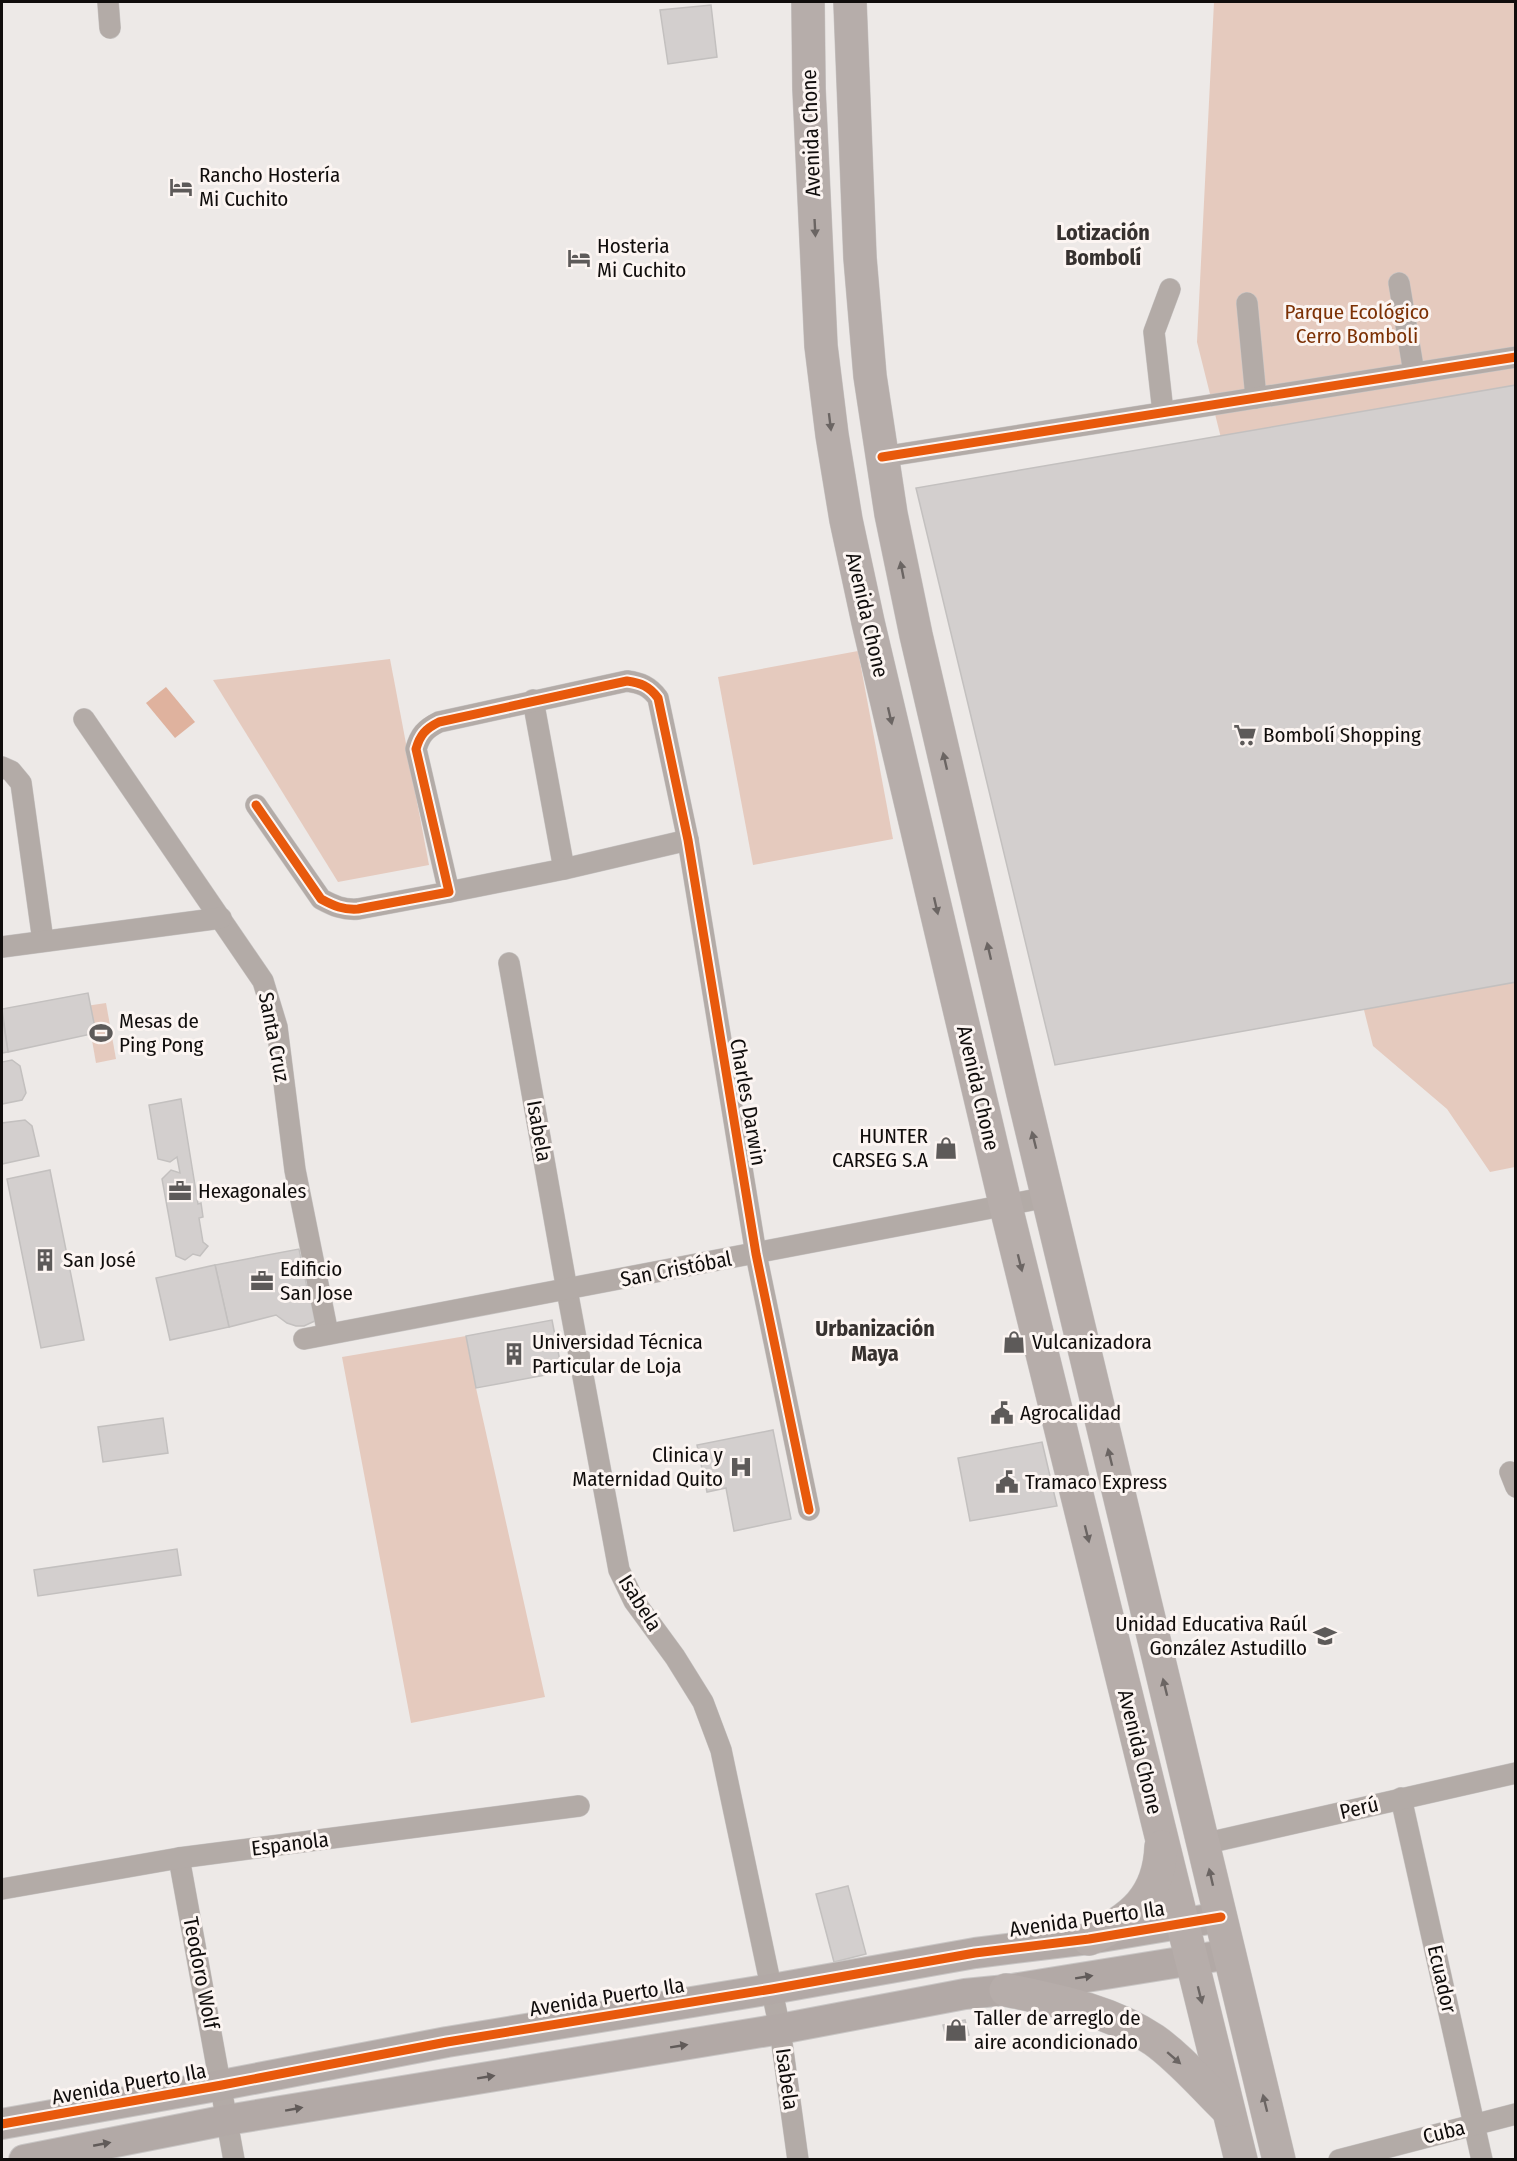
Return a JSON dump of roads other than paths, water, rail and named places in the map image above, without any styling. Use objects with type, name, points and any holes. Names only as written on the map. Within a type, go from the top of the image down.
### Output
[{"type":"main road","name":"Avenida Chone","points":[[808,2],[809,89],[821,346],[846,520],[1006,1207],[1241,2160]]},
{"type":"main road","name":"Avenida Chone","points":[[850,2],[860,258],[870,376],[891,514],[916,635],[1048,1197],[1279,2160]]},
{"type":"main road","points":[[1089,1939],[1116,1926],[1141,1904],[1153,1886],[1160,1868],[1161,1836]]},
{"type":"main road","points":[[1006,1990],[1098,2012],[1132,2027],[1164,2049],[1229,2111]]},
{"type":"street","points":[[108,2],[111,28]]},
{"type":"street","points":[[1399,283],[1414,373]]},
{"type":"street","points":[[1162,412],[1154,332],[1170,289]]},
{"type":"street","points":[[1247,303],[1256,398]]},
{"type":"street","points":[[882,457],[1515,357]]},
{"type":"street","name":"Charles Darwin","points":[[533,700],[627,681],[641,683],[652,689],[658,698],[688,840],[756,1254],[809,1510]]},
{"type":"street","points":[[449,892],[416,749],[420,737],[427,728],[439,722],[533,700],[564,869]]},
{"type":"street","name":"Santa Cruz","points":[[84,719],[263,981],[277,1027],[295,1170],[328,1334]]},
{"type":"street","points":[[2,767],[11,771],[21,783],[43,940]]},
{"type":"street","points":[[256,805],[321,899],[347,910],[564,869],[688,840]]},
{"type":"street","points":[[2,947],[221,918]]},
{"type":"street","name":"Isabela","points":[[509,963],[619,1570],[634,1601],[675,1656],[703,1702],[721,1750],[780,2029],[798,2160]]},
{"type":"street","name":"San Cristóbal","points":[[304,1339],[1006,1207],[1048,1197]]},
{"type":"street","name":"Perú","points":[[1203,1844],[1515,1773]]},
{"type":"street","name":"Ecuador","points":[[1401,1798],[1482,2160]]},
{"type":"street","name":"Espanola","points":[[2,1889],[179,1858],[579,1806]]},
{"type":"street","name":"Teodoro Wolf","points":[[179,1858],[234,2160]]},
{"type":"street","name":"Avenida Puerto Ila","points":[[2,2124],[447,2042],[975,1953],[1089,1939],[1221,1917]]},
{"type":"street","points":[[24,2160],[227,2120],[780,2029],[965,1994],[1006,1990],[1230,1954]]},
{"type":"street","name":"Cuba","points":[[1339,2160],[1515,2114]]},
{"type":"place","name":"Rancho Hostería Mi Cuchito","points":[[181,187]]},
{"type":"place","name":"Hosteria Mi Cuchito","points":[[579,258]]},
{"type":"place","name":"Bombolí Shopping","points":[[1245,735]]},
{"type":"place","name":"Mesas de Ping Pong","points":[[101,1033]]},
{"type":"place","name":"HUNTER CARSEG S.A","points":[[946,1148]]},
{"type":"place","name":"Hexagonales","points":[[180,1191]]},
{"type":"place","name":"San José","points":[[45,1260]]},
{"type":"place","name":"Edificio San Jose","points":[[262,1281]]},
{"type":"place","name":"Vulcanizadora","points":[[1014,1342]]},
{"type":"place","name":"Universidad Técnica Particular de Loja","points":[[514,1354]]},
{"type":"place","name":"Agrocalidad","points":[[1002,1413]]},
{"type":"place","name":"Clinica y Maternidad Quito","points":[[741,1467]]},
{"type":"place","name":"Tramaco Express","points":[[1007,1482]]},
{"type":"place","name":"Unidad Educativa Raúl González Astudillo","points":[[1325,1636]]},
{"type":"place","name":"Taller de arreglo de aire acondicionado","points":[[956,2030]]},
{"type":"district","name":"Lotización Bombolí","points":[[1103,244]]},
{"type":"district","name":"Urbanización Maya","points":[[875,1340]]},
{"type":"park label","name":"Parque Ecológico Cerro Bomboli","points":[[1357,324]]}]
